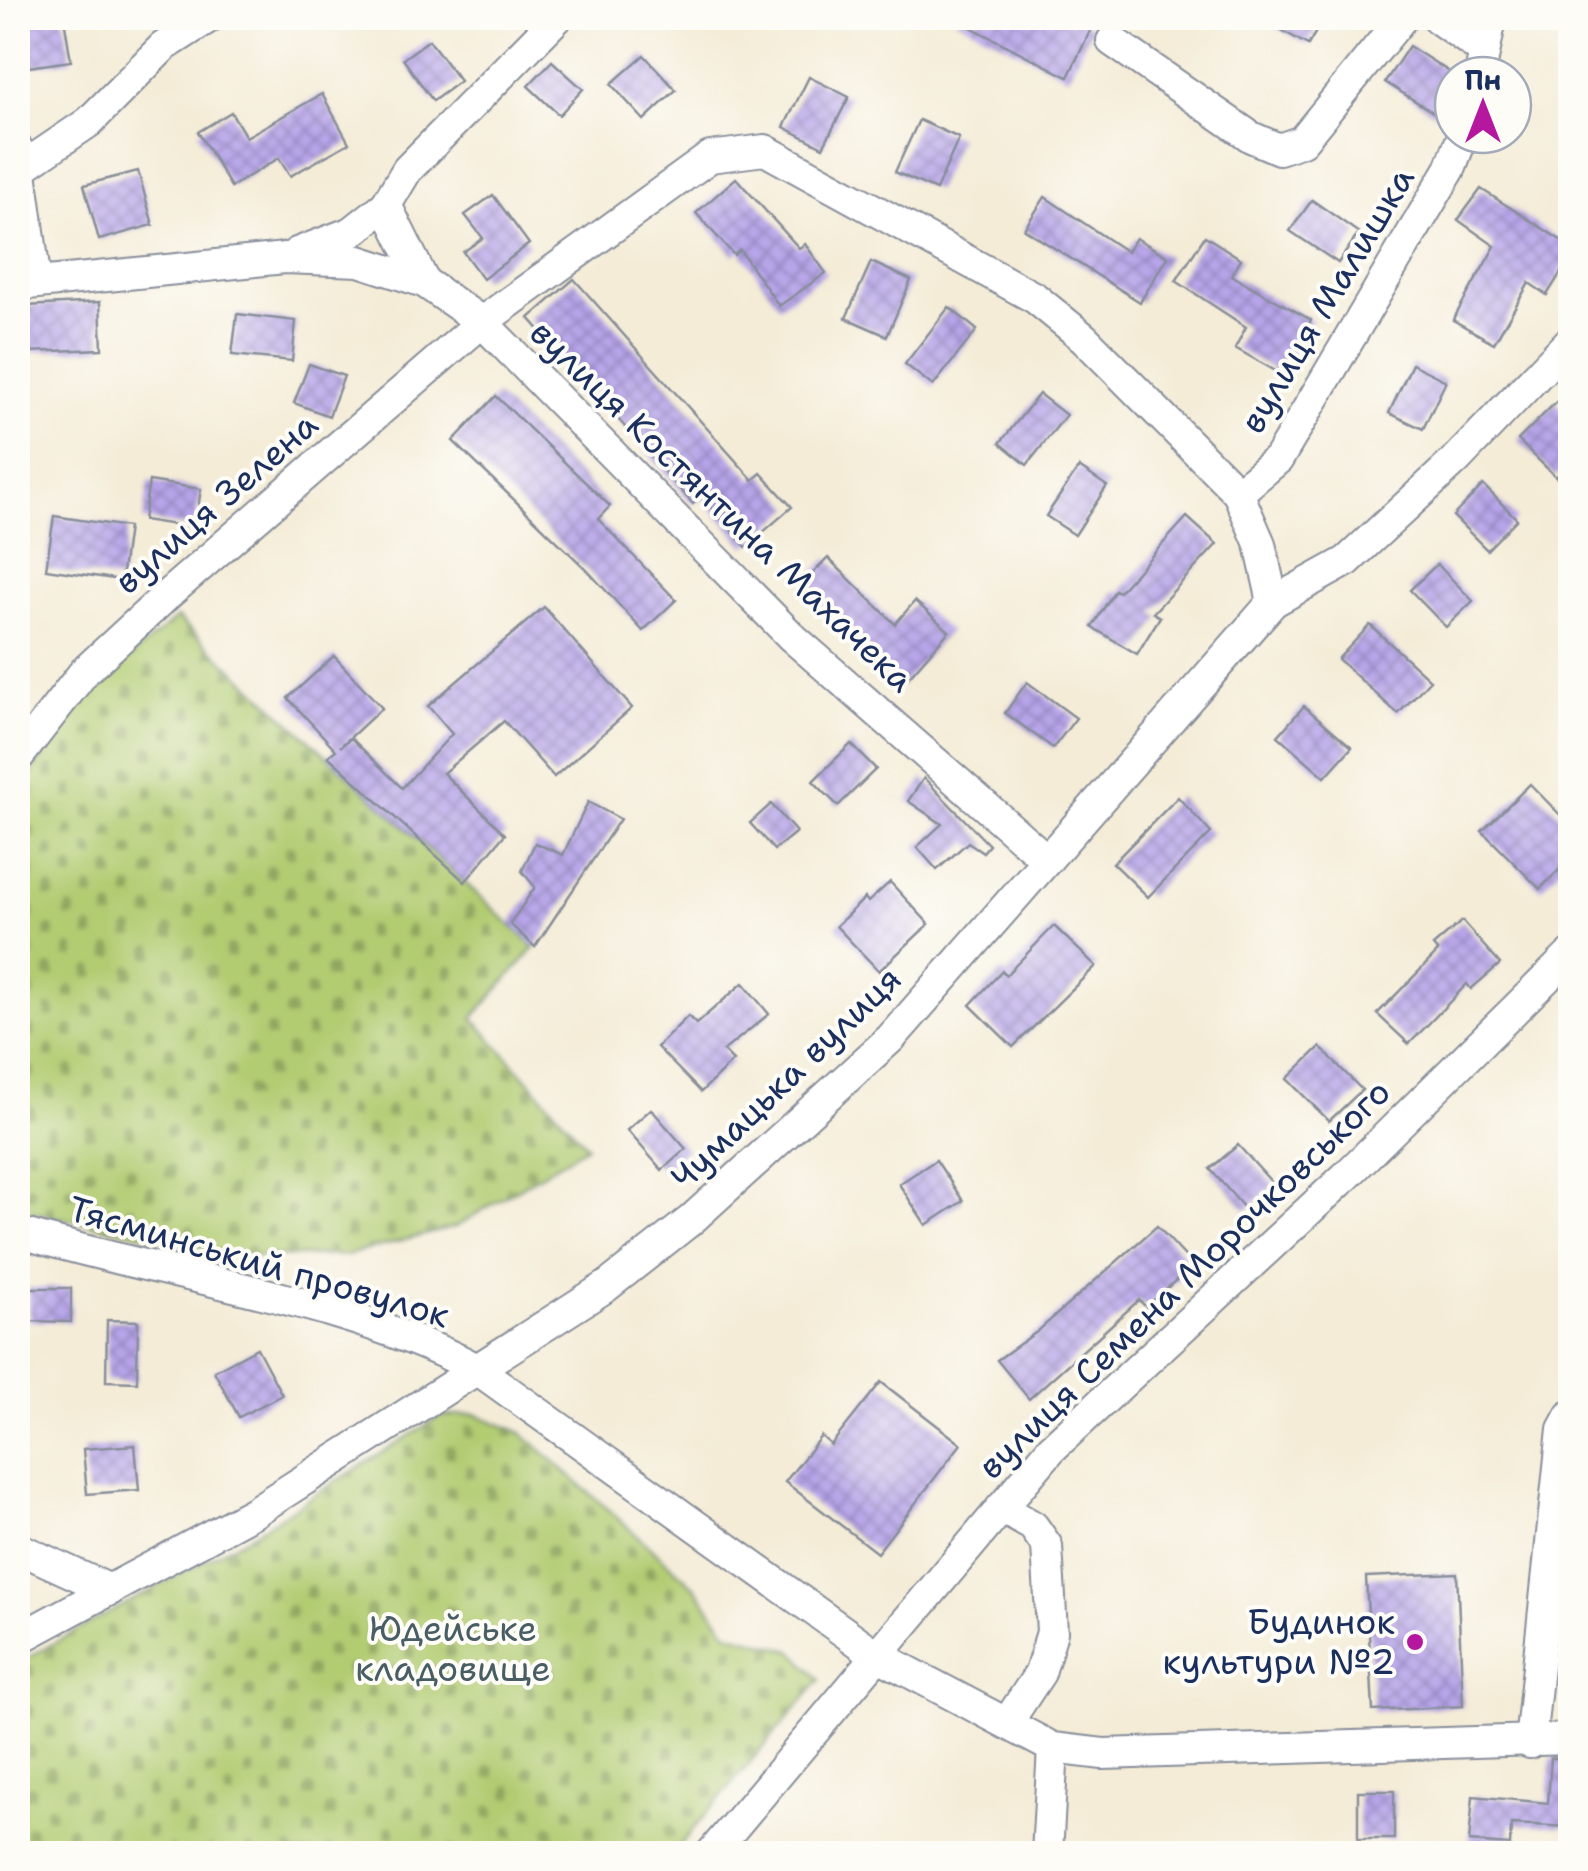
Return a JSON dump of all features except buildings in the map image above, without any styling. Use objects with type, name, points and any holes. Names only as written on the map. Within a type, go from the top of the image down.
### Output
[{"type":"street","points":[[208,18],[162,47],[89,122],[19,159],[27,284],[285,258],[359,262],[424,282]]},
{"type":"street","points":[[285,258],[352,232],[386,205],[407,170],[556,18]]},
{"type":"street","points":[[1112,42],[1251,137],[1279,149],[1302,140],[1402,18]]},
{"type":"street","points":[[1437,18],[1474,55]]},
{"type":"street","points":[[1484,55],[1491,18]]},
{"type":"street","name":"вулиця Зелена","points":[[18,757],[84,672],[482,322],[710,157],[765,150],[1035,298],[1084,338],[1238,493]]},
{"type":"street","name":"вулиця Малишка","points":[[1238,493],[1278,458],[1455,155]]},
{"type":"street","points":[[386,205],[424,282]]},
{"type":"street","name":"вулиця Костянтина Махачека","points":[[424,282],[482,322],[792,637],[1047,860]]},
{"type":"street","name":"Чумацька вулиця","points":[[18,1639],[254,1512],[607,1286],[691,1220],[891,1038],[1272,602],[1347,561],[1456,460],[1570,341]]},
{"type":"street","points":[[1238,493],[1260,544],[1272,602]]},
{"type":"street","name":"вулиця Семена Морочковського","points":[[711,1854],[875,1654],[1051,1450],[1345,1177],[1570,956]]},
{"type":"street","name":"Тясминський провулок","points":[[18,1232],[97,1256],[240,1288],[431,1344],[477,1368],[875,1654],[1053,1748]]},
{"type":"street","points":[[1530,1743],[1564,1429],[1570,1416]]},
{"type":"street","points":[[1001,1508],[1033,1526],[1047,1546],[1052,1632],[1040,1673],[1007,1724]]},
{"type":"street","points":[[18,1548],[110,1590]]},
{"type":"street","points":[[1047,1854],[1053,1748],[1103,1754],[1570,1739]]},
{"type":"green space","points":[[177,618],[535,947],[473,1018],[587,1146],[455,1227],[347,1255],[244,1257],[18,1209],[18,795],[50,744],[100,682]]},
{"type":"green space","name":"Юдейське кладовище","points":[[475,1414],[522,1433],[695,1587],[728,1633],[793,1651],[820,1680],[673,1853],[18,1853],[18,1663],[246,1538],[441,1416]]},
{"type":"place","name":"Будинок культури №2","points":[[1415,1642]]}]
